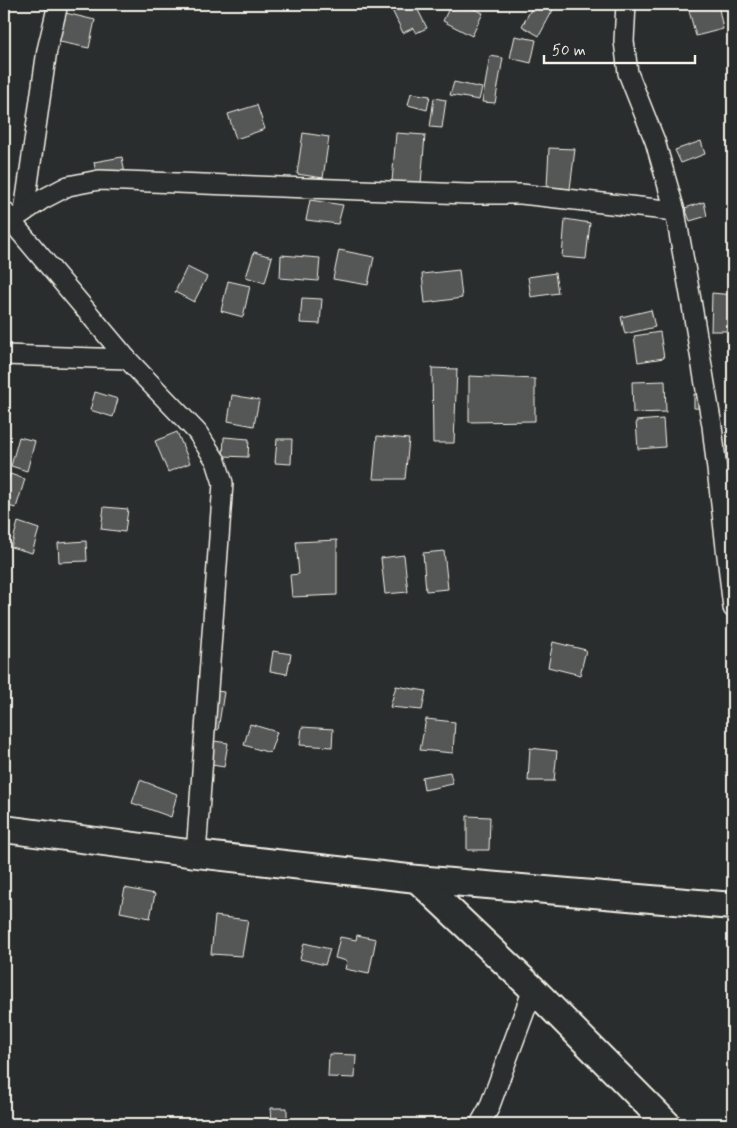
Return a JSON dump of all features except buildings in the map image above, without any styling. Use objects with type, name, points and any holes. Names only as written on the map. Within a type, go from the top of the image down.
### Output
[{"type":"street","points":[[13,215],[58,4]]},
{"type":"street","points":[[626,4],[624,41],[628,73],[655,141],[675,211],[712,426],[733,608]]},
{"type":"street","points":[[13,215],[68,186],[99,180],[467,194],[521,194],[675,211]]},
{"type":"street","points":[[13,215],[127,358],[197,432],[216,461],[224,483],[196,854]]},
{"type":"street","points":[[4,355],[127,358]]},
{"type":"street","points":[[4,829],[196,854],[417,879],[733,906]]},
{"type":"street","points":[[417,879],[533,989],[667,1124]]},
{"type":"street","points":[[480,1124],[489,1108],[533,989]]}]
